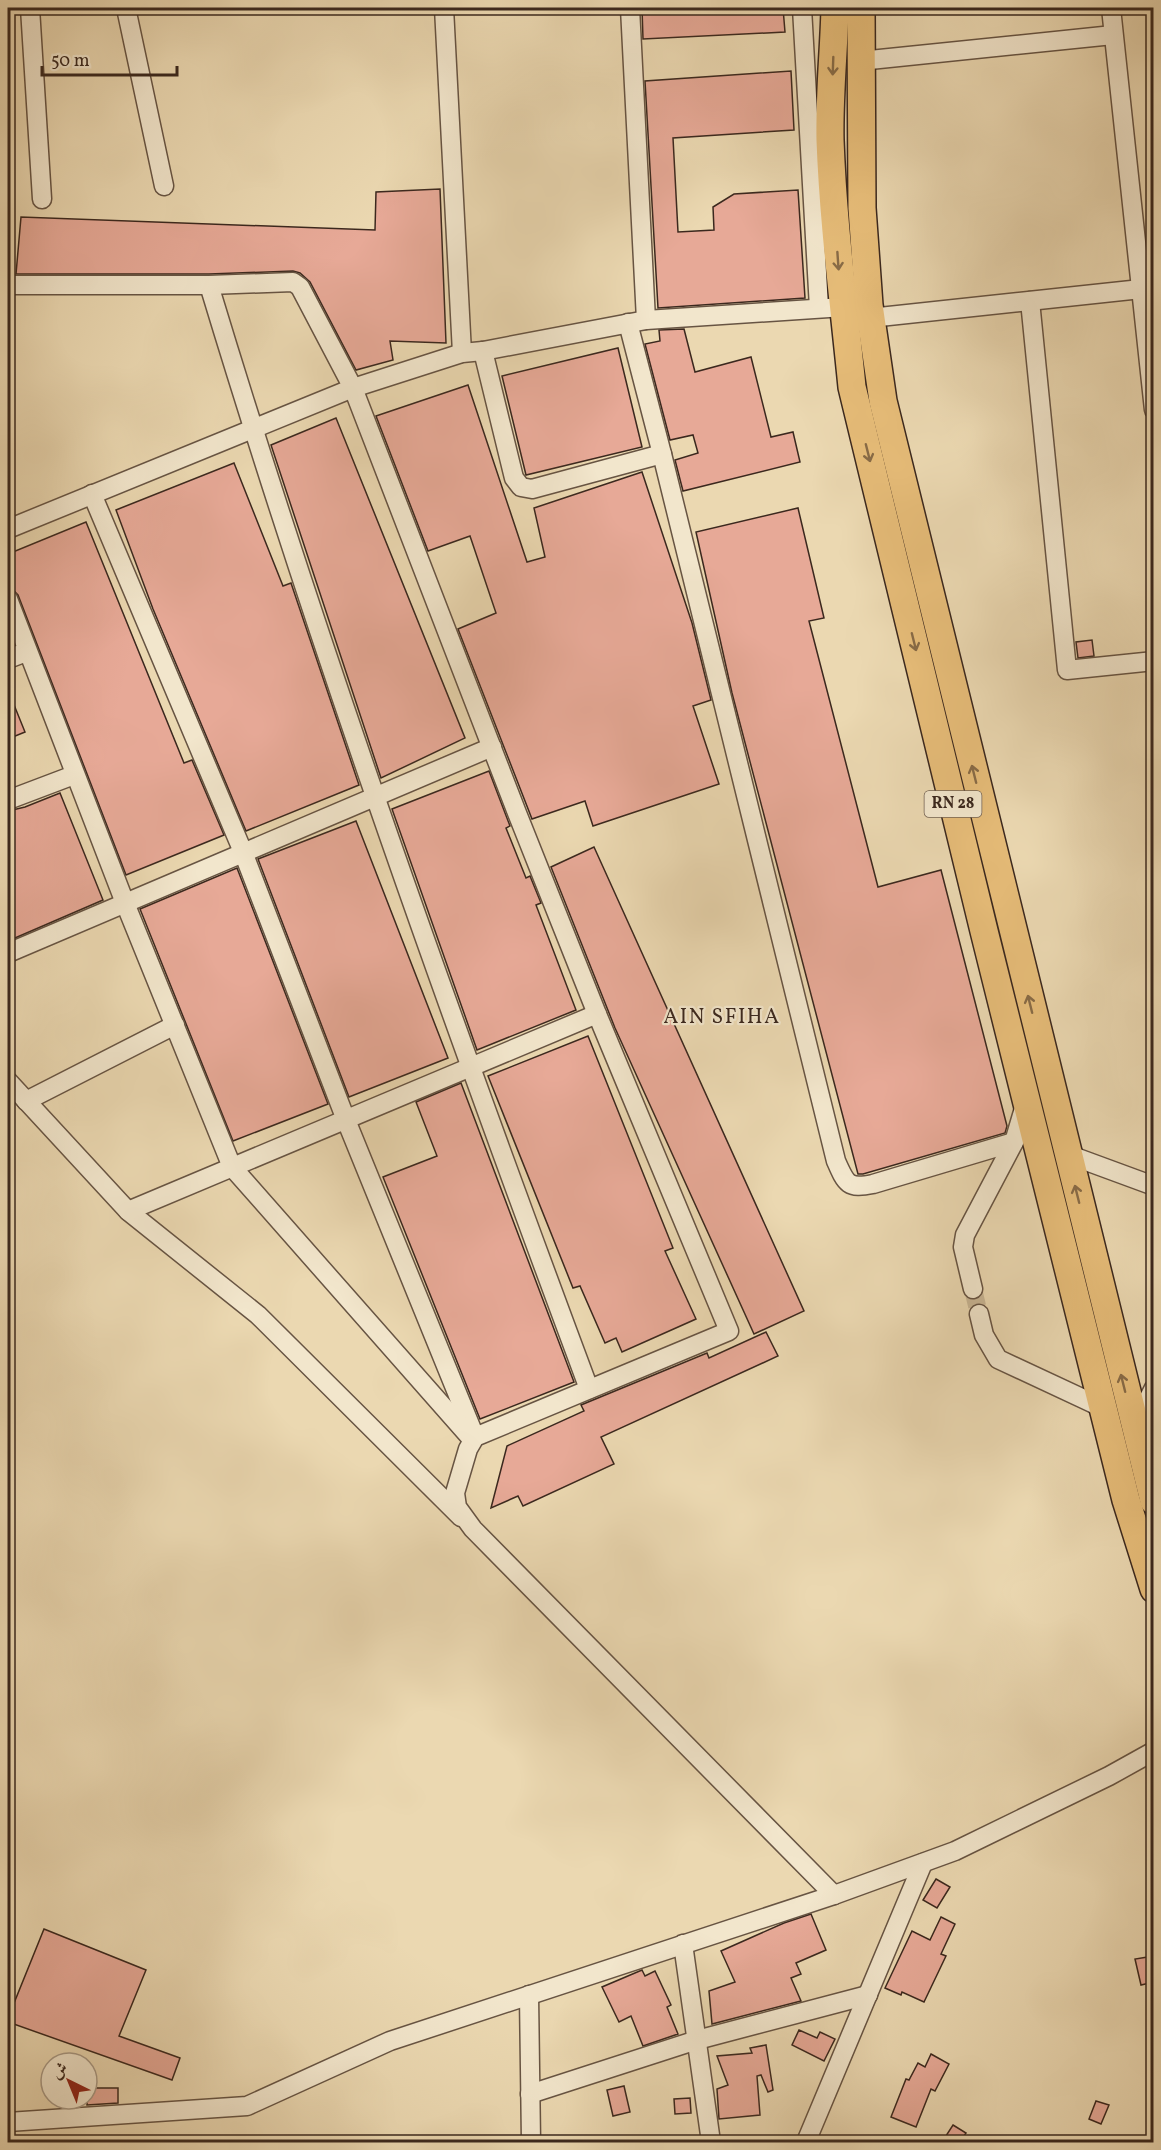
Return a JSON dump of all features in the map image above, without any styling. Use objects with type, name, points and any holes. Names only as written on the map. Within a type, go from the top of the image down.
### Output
[{"type":"highway","name":"RN 28","points":[[835,8],[830,139],[839,278],[832,307],[1126,1500],[1154,1589]]},
{"type":"highway","name":"RN 28","points":[[861,8],[862,208],[870,318],[883,401],[1154,1501]]},
{"type":"street","points":[[30,8],[42,200]]},
{"type":"street","points":[[126,8],[164,186]]},
{"type":"street","points":[[444,8],[462,353]]},
{"type":"street","points":[[630,8],[637,321],[662,454],[836,1161],[842,1176],[848,1183],[858,1187],[1014,1142]]},
{"type":"street","points":[[8,529],[353,388],[462,353],[483,351],[637,321],[832,307],[802,8]]},
{"type":"street","points":[[1111,8],[1154,410]]},
{"type":"street","points":[[860,61],[1113,35]]},
{"type":"street","points":[[8,285],[209,285],[293,282],[300,287],[353,388],[597,1014],[729,1331],[474,1439],[468,1449],[454,1493],[457,1507],[472,1529]]},
{"type":"street","points":[[209,285],[252,428],[374,798],[470,1068],[589,1389]]},
{"type":"street","points":[[870,318],[1141,289]]},
{"type":"street","points":[[1030,301],[1068,670],[1154,661]]},
{"type":"street","points":[[483,351],[514,478],[521,487],[532,489],[662,454]]},
{"type":"street","points":[[92,494],[243,852],[346,1120],[474,1439]]},
{"type":"street","points":[[8,599],[74,775],[232,1167],[474,1439]]},
{"type":"street","points":[[8,659],[26,652]]},
{"type":"street","points":[[8,953],[492,747]]},
{"type":"street","points":[[8,800],[74,775]]},
{"type":"street","points":[[128,1211],[597,1014]]},
{"type":"street","points":[[26,1101],[175,1025]]},
{"type":"street","points":[[8,1082],[128,1211],[258,1315],[834,1895]]},
{"type":"street","points":[[973,1289],[963,1247],[965,1235],[1014,1142],[1027,1100]]},
{"type":"street","points":[[1067,1154],[1154,1186]]},
{"type":"street","points":[[979,1314],[984,1335],[998,1359],[1103,1407]]},
{"type":"street","points":[[1134,1427],[1154,1388]]},
{"type":"street","points":[[8,2122],[247,2106],[390,2041],[834,1895],[955,1851],[1109,1776],[1154,1751]]},
{"type":"street","points":[[806,2142],[923,1863]]},
{"type":"street","points":[[683,1944],[711,2142]]},
{"type":"street","points":[[530,1995],[531,2142]]},
{"type":"street","points":[[530,2094],[697,2040],[868,1995]]},
{"type":"building","points":[[642,8],[783,8],[785,32],[643,39]]},
{"type":"building","points":[[791,71],[794,130],[673,138],[678,232],[714,230],[713,207],[734,194],[798,190],[805,298],[658,308],[645,81]]},
{"type":"building","points":[[440,189],[446,343],[390,341],[393,360],[356,370],[310,282],[300,273],[293,271],[209,274],[16,274],[21,217],[375,230],[376,192]]},
{"type":"building","points":[[684,329],[695,372],[751,357],[771,437],[793,432],[800,462],[683,491],[675,460],[698,453],[693,435],[670,440],[645,344],[660,341],[659,330]]},
{"type":"building","points":[[618,348],[642,447],[526,475],[502,376]]},
{"type":"building","points":[[468,385],[527,562],[545,557],[534,508],[642,472],[692,623],[711,700],[693,706],[719,784],[593,826],[585,801],[532,819],[458,629],[496,613],[470,536],[428,551],[376,416]]},
{"type":"building","points":[[336,418],[465,738],[381,778],[271,445]]},
{"type":"building","points":[[234,463],[283,586],[291,583],[359,785],[246,831],[153,609],[116,510]]},
{"type":"building","points":[[798,508],[824,618],[809,621],[878,887],[941,870],[1007,1126],[1005,1133],[863,1174],[858,1174],[732,693],[696,532]]},
{"type":"building","points":[[86,522],[184,763],[192,760],[224,835],[126,875],[18,595],[8,585],[8,554]]},
{"type":"building","points":[[1092,640],[1094,656],[1078,658],[1076,642]]},
{"type":"building","points":[[8,690],[25,732],[8,739]]},
{"type":"building","points":[[489,771],[510,826],[506,828],[526,878],[530,876],[541,903],[536,905],[576,1010],[477,1050],[392,809]]},
{"type":"building","points":[[60,793],[103,900],[8,941],[8,811]]},
{"type":"building","points":[[356,821],[448,1058],[349,1097],[258,859]]},
{"type":"building","points":[[594,847],[804,1311],[754,1334],[615,1028],[551,867]]},
{"type":"building","points":[[237,868],[328,1104],[233,1141],[140,909]]},
{"type":"building","points":[[588,1036],[673,1248],[665,1251],[696,1319],[622,1352],[616,1338],[605,1343],[580,1286],[573,1288],[488,1076]]},
{"type":"building","points":[[461,1083],[574,1382],[480,1419],[383,1177],[437,1156],[416,1102]]},
{"type":"building","points":[[766,1332],[778,1356],[601,1437],[614,1464],[523,1506],[518,1496],[491,1508],[507,1446],[584,1411],[581,1405],[707,1353],[709,1358]]},
{"type":"building","points":[[936,1879],[950,1887],[937,1908],[923,1900]]},
{"type":"building","points":[[811,1914],[826,1950],[796,1963],[801,1974],[791,1978],[801,2001],[712,2024],[709,1991],[735,1982],[721,1951],[784,1923]]},
{"type":"building","points":[[941,1917],[955,1924],[941,1954],[946,1956],[924,2002],[902,1992],[901,1995],[885,1988],[912,1931],[930,1940]]},
{"type":"building","points":[[44,1929],[146,1970],[119,2036],[180,2058],[172,2080],[99,2054],[99,2051],[90,2051],[8,2022]]},
{"type":"building","points":[[1154,1956],[1154,1982],[1141,1985],[1135,1959]]},
{"type":"building","points":[[642,1970],[645,1976],[655,1971],[671,2005],[667,2007],[678,2034],[643,2046],[631,2016],[619,2022],[602,1987]]},
{"type":"building","points":[[799,2030],[817,2038],[820,2032],[835,2039],[824,2061],[792,2045]]},
{"type":"building","points":[[766,2045],[773,2090],[768,2092],[761,2075],[757,2076],[760,2115],[719,2119],[717,2089],[728,2085],[717,2056],[752,2053],[750,2048]]},
{"type":"building","points":[[931,2054],[949,2064],[935,2091],[931,2089],[916,2127],[891,2117],[906,2079],[909,2080],[918,2063],[925,2067]]},
{"type":"building","points":[[624,2086],[630,2112],[613,2116],[607,2090]]},
{"type":"building","points":[[99,2088],[118,2088],[118,2103],[99,2104]]},
{"type":"building","points":[[690,2098],[691,2113],[675,2114],[674,2099]]},
{"type":"building","points":[[1096,2101],[1109,2105],[1101,2124],[1089,2119]]},
{"type":"building","points":[[953,2125],[966,2133],[960,2142],[942,2142]]},
{"type":"tunnel","points":[[973,1289],[979,1314]]},
{"type":"district","name":"AIN SFIHA","points":[[722,1017]]}]
